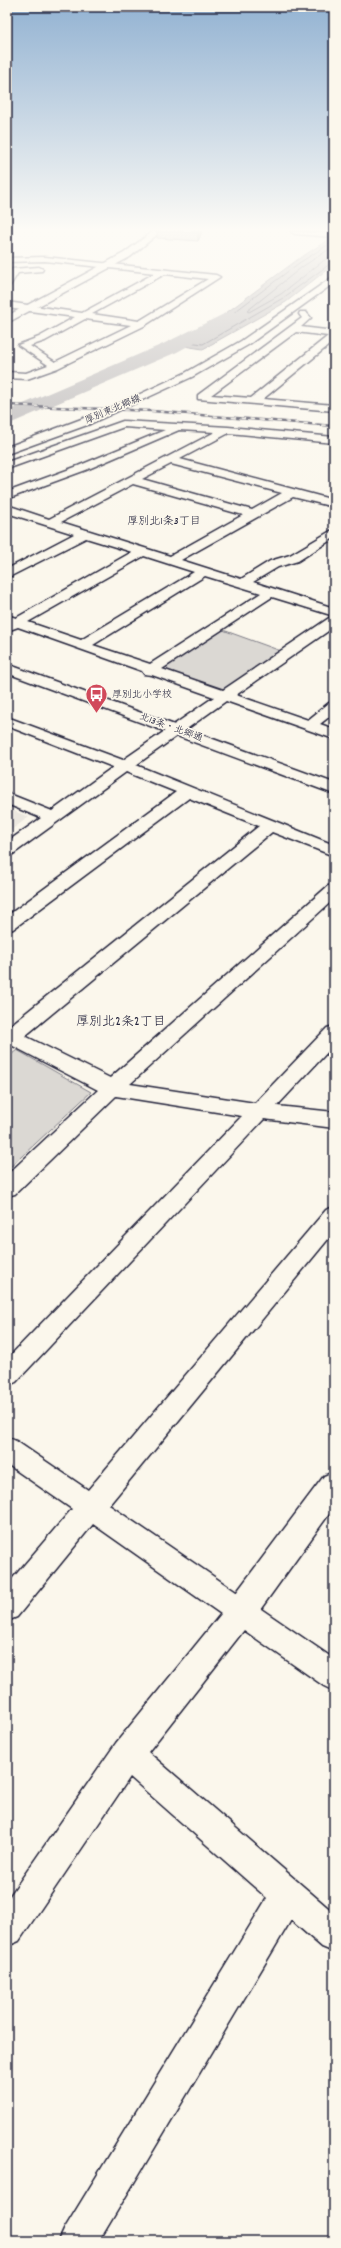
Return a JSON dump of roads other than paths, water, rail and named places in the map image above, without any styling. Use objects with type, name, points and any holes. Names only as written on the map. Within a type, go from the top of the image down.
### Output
[{"type":"main road","name":"厚別東北郷線","points":[[7,451],[103,415],[213,362],[252,337]]},
{"type":"main road","name":"厚別東北郷線","points":[[7,459],[117,417],[173,392],[269,337]]},
{"type":"main road","name":"北13条・北郷通","points":[[7,668],[176,729],[334,789]]},
{"type":"main road","points":[[241,1611],[334,1485]]},
{"type":"street","points":[[46,337],[23,346],[55,366]]},
{"type":"street","points":[[7,376],[27,376],[55,366],[115,337]]},
{"type":"street","points":[[283,337],[202,397],[334,408]]},
{"type":"street","points":[[254,401],[332,337]]},
{"type":"street","points":[[319,406],[329,398]]},
{"type":"street","points":[[7,466],[123,424],[228,430],[334,440]]},
{"type":"street","points":[[7,496],[82,468],[180,427]]},
{"type":"street","points":[[50,523],[228,430]]},
{"type":"street","points":[[170,460],[334,504]]},
{"type":"street","points":[[132,480],[253,514]]},
{"type":"street","points":[[318,500],[334,490]]},
{"type":"street","points":[[170,561],[291,492]]},
{"type":"street","points":[[7,509],[334,612]]},
{"type":"street","points":[[14,523],[28,516]]},
{"type":"street","points":[[243,583],[274,564],[294,558],[334,533]]},
{"type":"street","points":[[7,574],[84,534]]},
{"type":"street","points":[[10,623],[142,552]]},
{"type":"street","points":[[82,646],[204,571]]},
{"type":"street","points":[[149,671],[271,592]]},
{"type":"street","points":[[7,850],[176,729],[334,621]]},
{"type":"street","points":[[10,623],[82,646],[149,671],[334,734]]},
{"type":"street","points":[[309,726],[334,706]]},
{"type":"street","points":[[7,721],[126,766],[334,851]]},
{"type":"street","points":[[7,926],[188,791]]},
{"type":"street","points":[[7,798],[53,817]]},
{"type":"street","points":[[270,824],[8,1037],[112,1088],[260,1111],[334,1120]]},
{"type":"street","points":[[7,1188],[112,1088],[334,890]]},
{"type":"street","points":[[7,1375],[334,1033]]},
{"type":"street","points":[[7,1607],[334,1216]]},
{"type":"street","points":[[7,1449],[334,1676]]},
{"type":"street","points":[[7,1929],[127,1754],[241,1611]]},
{"type":"street","points":[[127,1754],[287,1896],[334,1935]]},
{"type":"street","points":[[78,2241],[287,1896]]},
{"type":"water","points":[[184,337],[224,337],[203,349],[171,344]]},
{"type":"waterway","points":[[7,419],[170,348],[191,337]]},
{"type":"railway","points":[[7,405],[152,411],[334,426]]},
{"type":"place","name":"厚別北小学校","points":[[97,714]]},
{"type":"district","name":"厚別北1条3丁目","points":[[164,522]]},
{"type":"district","name":"厚別北2条2丁目","points":[[121,1022]]}]
